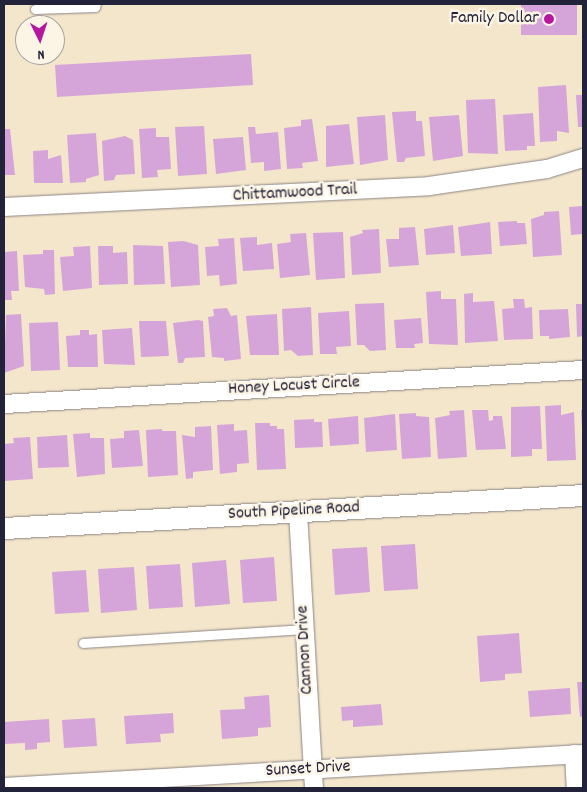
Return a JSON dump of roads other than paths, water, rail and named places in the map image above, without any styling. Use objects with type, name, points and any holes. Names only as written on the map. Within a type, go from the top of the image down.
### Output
[{"type":"street","name":"Chittamwood Trail","points":[[4,207],[429,186],[547,168],[583,158]]},
{"type":"street","name":"Honey Locust Circle","points":[[4,404],[583,370]]},
{"type":"street","name":"South Pipeline Road","points":[[4,528],[583,494]]},
{"type":"street","name":"Cannon Drive","points":[[298,512],[314,788]]},
{"type":"street","name":"Sunset Drive","points":[[4,787],[50,787],[579,754]]},
{"type":"street","points":[[576,788],[579,754]]},
{"type":"lane","points":[[35,9],[95,7],[96,4]]},
{"type":"lane","points":[[82,644],[305,629]]},
{"type":"place","name":"Family Dollar","points":[[549,19]]}]
